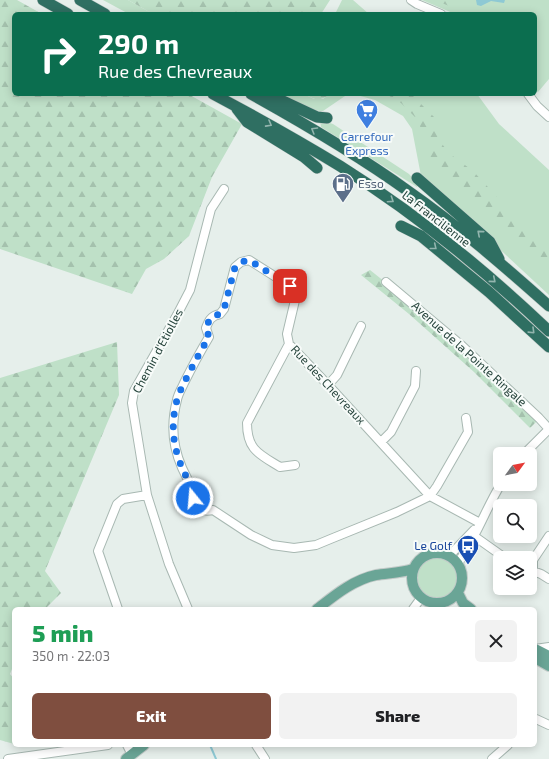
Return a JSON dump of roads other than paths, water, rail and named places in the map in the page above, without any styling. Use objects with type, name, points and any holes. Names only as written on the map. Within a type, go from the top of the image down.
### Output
[{"type":"highway","points":[[43,0],[64,12]]},
{"type":"highway","points":[[80,0],[101,12]]},
{"type":"highway","name":"La Francilienne","points":[[217,96],[281,131],[341,167],[398,205],[448,243],[499,285],[549,331]]},
{"type":"highway","name":"La Francilienne","points":[[254,96],[348,150],[408,191],[466,234],[549,306]]},
{"type":"highway","points":[[272,96],[317,117],[327,118]]},
{"type":"highway","points":[[234,106],[247,122],[304,157],[317,168]]},
{"type":"highway","points":[[417,178],[490,242],[502,264]]},
{"type":"highway","points":[[401,226],[421,236],[476,282],[549,348]]},
{"type":"main road","points":[[437,604],[446,602],[452,598],[458,593],[462,584],[462,574],[458,564],[449,556],[441,553],[425,555],[418,560],[413,569],[412,582],[416,593],[421,598],[430,603],[443,607]]},
{"type":"main road","points":[[320,607],[342,590],[361,580],[413,569]]},
{"type":"main road","points":[[326,607],[344,593],[362,584],[391,577],[412,582]]},
{"type":"main road","points":[[458,593],[463,603],[468,607]]},
{"type":"main road","points":[[537,650],[549,656]]},
{"type":"main road","points":[[537,659],[549,666]]},
{"type":"main road","points":[[130,758],[142,747]]},
{"type":"main road","points":[[130,758],[147,747]]},
{"type":"street","points":[[411,0],[437,12]]},
{"type":"street","points":[[530,96],[537,106],[549,117]]},
{"type":"street","name":"Chemin d'Etiolles","points":[[187,607],[169,564],[147,495],[132,403],[134,391],[177,316],[190,290],[211,208],[224,189]]},
{"type":"street","name":"Rue des Chevreaux","points":[[430,496],[397,512],[322,543],[294,548],[272,545],[251,535],[213,510],[205,512],[197,507],[193,498],[194,490],[186,478],[175,451],[173,425],[177,399],[191,368],[209,337],[206,328],[209,320],[214,315],[220,314],[224,309],[235,267],[241,262],[249,260],[290,286],[294,291],[296,296],[287,334],[289,344],[430,496],[480,523]]},
{"type":"street","name":"Avenue de la Pointe Ringale","points":[[386,282],[460,344],[549,429]]},
{"type":"street","points":[[328,385],[337,375],[361,326]]},
{"type":"street","points":[[289,344],[247,423],[247,434],[250,445],[257,452],[280,467],[295,465]]},
{"type":"street","points":[[381,442],[391,432],[416,386],[416,371]]},
{"type":"street","points":[[430,496],[468,432],[466,418]]},
{"type":"street","points":[[531,447],[549,429]]},
{"type":"street","points":[[458,564],[497,491]]},
{"type":"street","points":[[117,607],[98,551],[117,504],[123,499],[147,495]]},
{"type":"street","points":[[449,556],[480,523]]},
{"type":"street","points":[[474,536],[495,551]]},
{"type":"street","points":[[537,554],[549,536]]},
{"type":"street","points":[[537,574],[549,579]]},
{"type":"street","points":[[414,607],[421,598]]},
{"type":"street","points":[[537,649],[549,647]]},
{"type":"street","points":[[537,720],[549,725]]},
{"type":"street","points":[[8,759],[88,747]]},
{"type":"street","points":[[127,747],[130,758]]},
{"type":"street","points":[[257,747],[265,759]]},
{"type":"street","points":[[492,759],[506,747]]},
{"type":"water","points":[[476,0],[505,0],[504,3],[491,1],[481,6],[477,5]]},
{"type":"waterway","points":[[211,747],[216,759]]},
{"type":"place","name":"Carrefour Express","points":[[367,130]]},
{"type":"place","name":"Esso","points":[[343,204]]},
{"type":"place","name":"Le Golf","points":[[468,566]]}]
